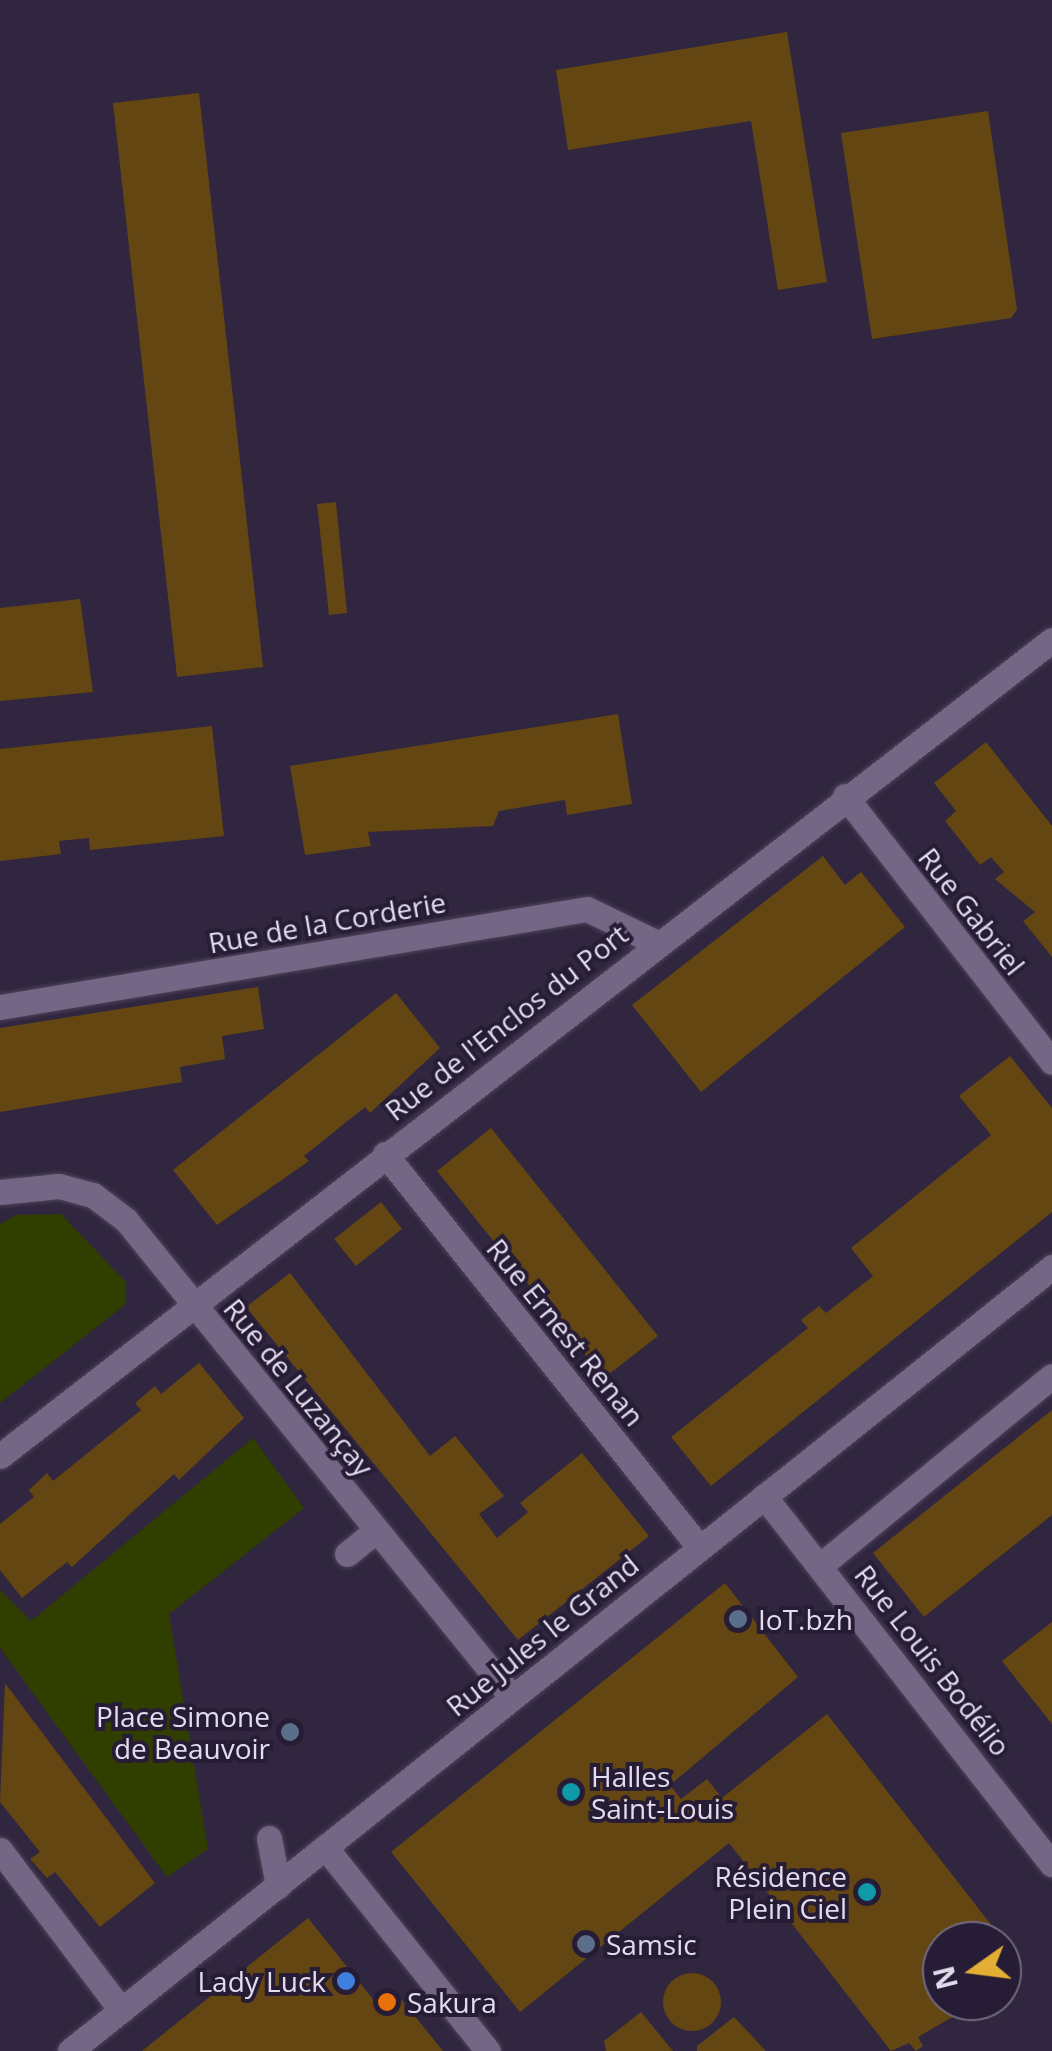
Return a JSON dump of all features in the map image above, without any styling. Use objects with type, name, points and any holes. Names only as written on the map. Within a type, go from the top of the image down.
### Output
[{"type":"street","name":"Rue de l'Enclos du Port","points":[[0,1456],[1052,640]]},
{"type":"street","name":"Rue Gabriel","points":[[846,796],[1052,1062]]},
{"type":"street","name":"Rue de la Corderie","points":[[0,1008],[588,908],[657,943]]},
{"type":"street","name":"Rue Ernest Renan","points":[[385,1154],[700,1548]]},
{"type":"street","name":"Rue de Luzançay","points":[[0,1192],[59,1186],[93,1195],[126,1220],[512,1697]]},
{"type":"street","name":"Rue Jules le Grand","points":[[70,2051],[1052,1267]]},
{"type":"street","points":[[821,1565],[1052,1376]]},
{"type":"street","name":"Rue Louis Bodélio","points":[[764,1496],[1052,1864]]},
{"type":"street","points":[[347,1554],[377,1530]]},
{"type":"street","points":[[269,1838],[278,1886]]},
{"type":"street","points":[[326,1848],[488,2051]]},
{"type":"street","points":[[0,1850],[121,2010]]},
{"type":"green space","points":[[61,1214],[126,1282],[126,1304],[0,1403],[0,1224],[16,1215]]},
{"type":"green space","points":[[253,1438],[304,1508],[169,1614],[208,1849],[167,1877],[0,1648],[0,1590],[31,1621]]},
{"type":"building","points":[[787,32],[827,282],[778,290],[751,121],[568,150],[556,70]]},
{"type":"building","points":[[199,93],[263,667],[177,677],[113,103]]},
{"type":"building","points":[[988,111],[1017,309],[1011,318],[872,339],[841,133]]},
{"type":"building","points":[[336,502],[347,613],[329,615],[317,504]]},
{"type":"building","points":[[80,599],[93,692],[0,701],[0,608]]},
{"type":"building","points":[[618,714],[632,804],[567,815],[565,800],[499,811],[493,826],[368,832],[371,846],[305,855],[290,766]]},
{"type":"building","points":[[212,726],[224,836],[90,850],[89,838],[59,841],[61,854],[0,861],[0,749]]},
{"type":"building","points":[[986,742],[1052,826],[1052,957],[1023,921],[1035,912],[995,879],[1004,872],[991,857],[980,865],[945,821],[956,811],[934,783]]},
{"type":"building","points":[[823,856],[845,885],[861,872],[905,927],[701,1092],[632,1005]]},
{"type":"building","points":[[258,987],[264,1029],[222,1036],[225,1059],[180,1067],[182,1082],[0,1112],[0,1028]]},
{"type":"building","points":[[396,993],[440,1048],[370,1113],[365,1107],[304,1156],[309,1161],[217,1225],[173,1170]]},
{"type":"building","points":[[1010,1056],[1052,1108],[1052,1212],[711,1486],[671,1437],[808,1328],[801,1320],[819,1306],[826,1313],[873,1276],[851,1248],[991,1135],[959,1096]]},
{"type":"building","points":[[491,1128],[658,1336],[604,1378],[437,1171]]},
{"type":"building","points":[[381,1202],[402,1229],[356,1266],[334,1239]]},
{"type":"building","points":[[290,1273],[430,1456],[455,1436],[504,1496],[479,1514],[497,1538],[528,1512],[520,1503],[582,1453],[649,1536],[518,1640],[246,1307]]},
{"type":"building","points":[[199,1363],[244,1418],[179,1480],[174,1474],[72,1567],[67,1562],[22,1598],[0,1570],[0,1524],[34,1497],[29,1490],[47,1473],[53,1481],[141,1410],[135,1403],[155,1386],[161,1394]]},
{"type":"building","points":[[1052,1410],[1052,1515],[924,1617],[873,1553]]},
{"type":"building","name":"Halles Saint-Louis","points":[[725,1583],[798,1677],[670,1785],[681,1799],[707,1779],[722,1798],[827,1714],[988,1921],[922,1921],[922,2021],[946,2021],[918,2037],[923,2046],[916,2051],[909,2043],[891,2051],[729,1843],[520,2012],[391,1852]]},
{"type":"building","points":[[1052,1622],[1052,1724],[1002,1661]]},
{"type":"building","points":[[5,1683],[155,1883],[100,1927],[55,1872],[47,1878],[30,1859],[40,1852],[0,1802]]},
{"type":"building","points":[[308,1918],[384,2013],[401,1999],[443,2051],[142,2051]]},
{"type":"building","points":[[692,1973],[713,1981],[721,2002],[713,2023],[692,2031],[671,2023],[663,2002],[671,1981]]},
{"type":"building","points":[[641,2012],[673,2051],[606,2051],[604,2041]]},
{"type":"building","points":[[734,2017],[766,2051],[697,2051],[697,2046]]},
{"type":"place","name":"IoT.bzh","points":[[738,1619]]},
{"type":"place","name":"Place Simone de Beauvoir","points":[[290,1732]]},
{"type":"place","name":"Halles Saint-Louis","points":[[571,1792]]},
{"type":"place","name":"Résidence Plein Ciel","points":[[867,1892]]},
{"type":"place","name":"Samsic","points":[[586,1944]]},
{"type":"place","name":"Lady Luck","points":[[346,1981]]},
{"type":"place","name":"Sakura","points":[[387,2002]]}]
